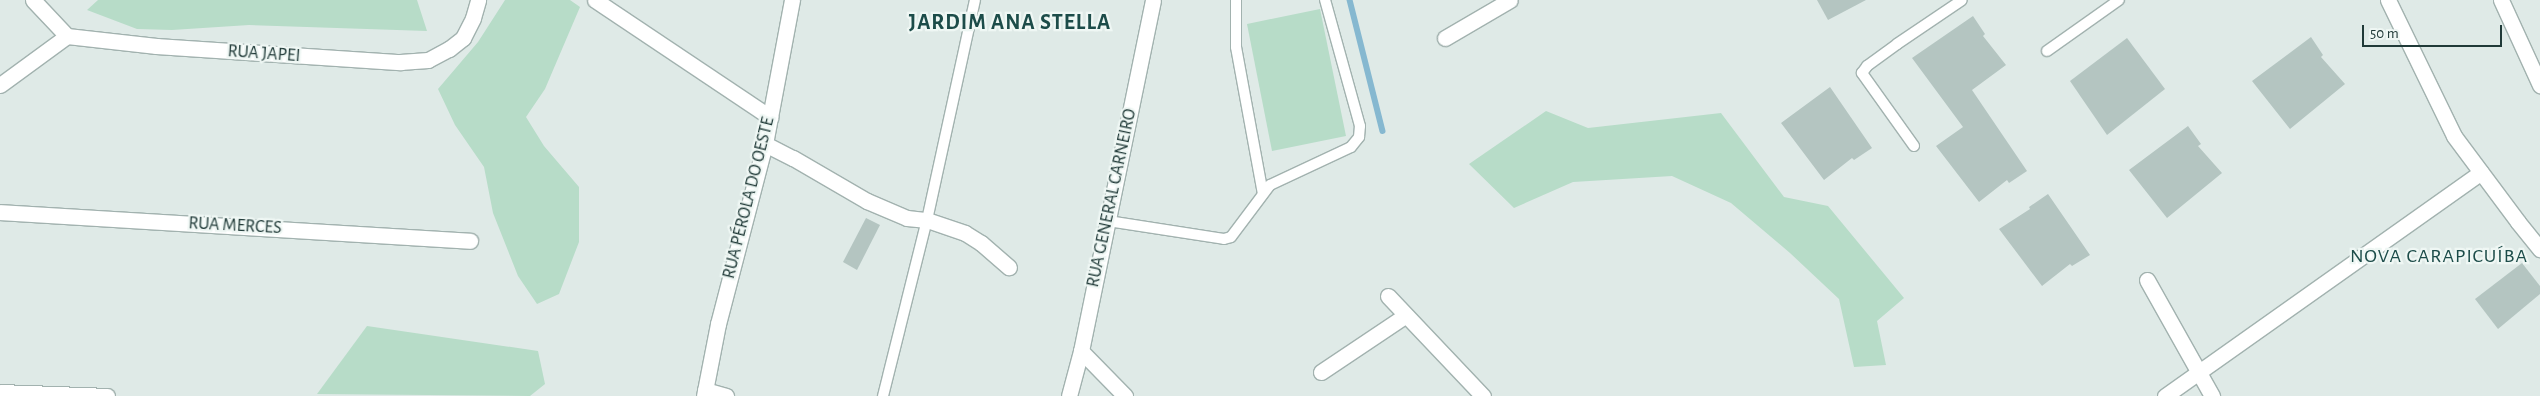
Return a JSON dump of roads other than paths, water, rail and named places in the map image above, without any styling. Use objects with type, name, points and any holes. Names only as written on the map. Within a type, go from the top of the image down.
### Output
[{"type":"street","points":[[0,85],[67,36],[33,0]]},
{"type":"street","name":"RUA JAPEI","points":[[67,36],[305,58],[400,62],[428,60],[449,49],[463,38],[473,18],[478,0]]},
{"type":"street","points":[[595,0],[770,117]]},
{"type":"street","name":"RUA PÉROLA DO OESTE","points":[[704,393],[718,324],[765,144],[792,0]]},
{"type":"street","name":"RUA GENERAL CARNEIRO","points":[[1069,396],[1081,351],[1153,0]]},
{"type":"street","points":[[1446,38],[1510,0]]},
{"type":"street","points":[[2388,0],[2454,136],[2540,249]]},
{"type":"street","points":[[2501,0],[2534,58],[2540,84]]},
{"type":"street","points":[[765,144],[867,201],[907,218],[927,220],[964,233],[981,243],[1009,267]]},
{"type":"street","points":[[2165,396],[2481,172]]},
{"type":"street","name":"RUA MERCES","points":[[0,212],[470,241]]},
{"type":"street","points":[[2147,280],[2212,396]]},
{"type":"street","points":[[1388,296],[1478,394]]},
{"type":"street","points":[[1321,372],[1406,316]]},
{"type":"street","points":[[1081,351],[1125,396]]},
{"type":"street","points":[[0,393],[107,396]]},
{"type":"street","points":[[704,393],[726,396]]},
{"type":"lane","points":[[883,396],[927,220],[975,0]]},
{"type":"lane","points":[[1236,0],[1236,47],[1263,194]]},
{"type":"lane","points":[[1108,221],[1224,239],[1231,237],[1270,184],[1351,148],[1359,137],[1360,126],[1325,0]]},
{"type":"lane","points":[[1914,146],[1862,73],[1867,66],[1897,44],[1962,0]]},
{"type":"lane","points":[[2047,51],[2119,0]]},
{"type":"waterway","points":[[1350,0],[1383,131]]},
{"type":"district","name":"JARDIM ANA STELLA","points":[[1010,23]]},
{"type":"district","name":"NOVA CARAPICUÍBA","points":[[2439,256]]}]
